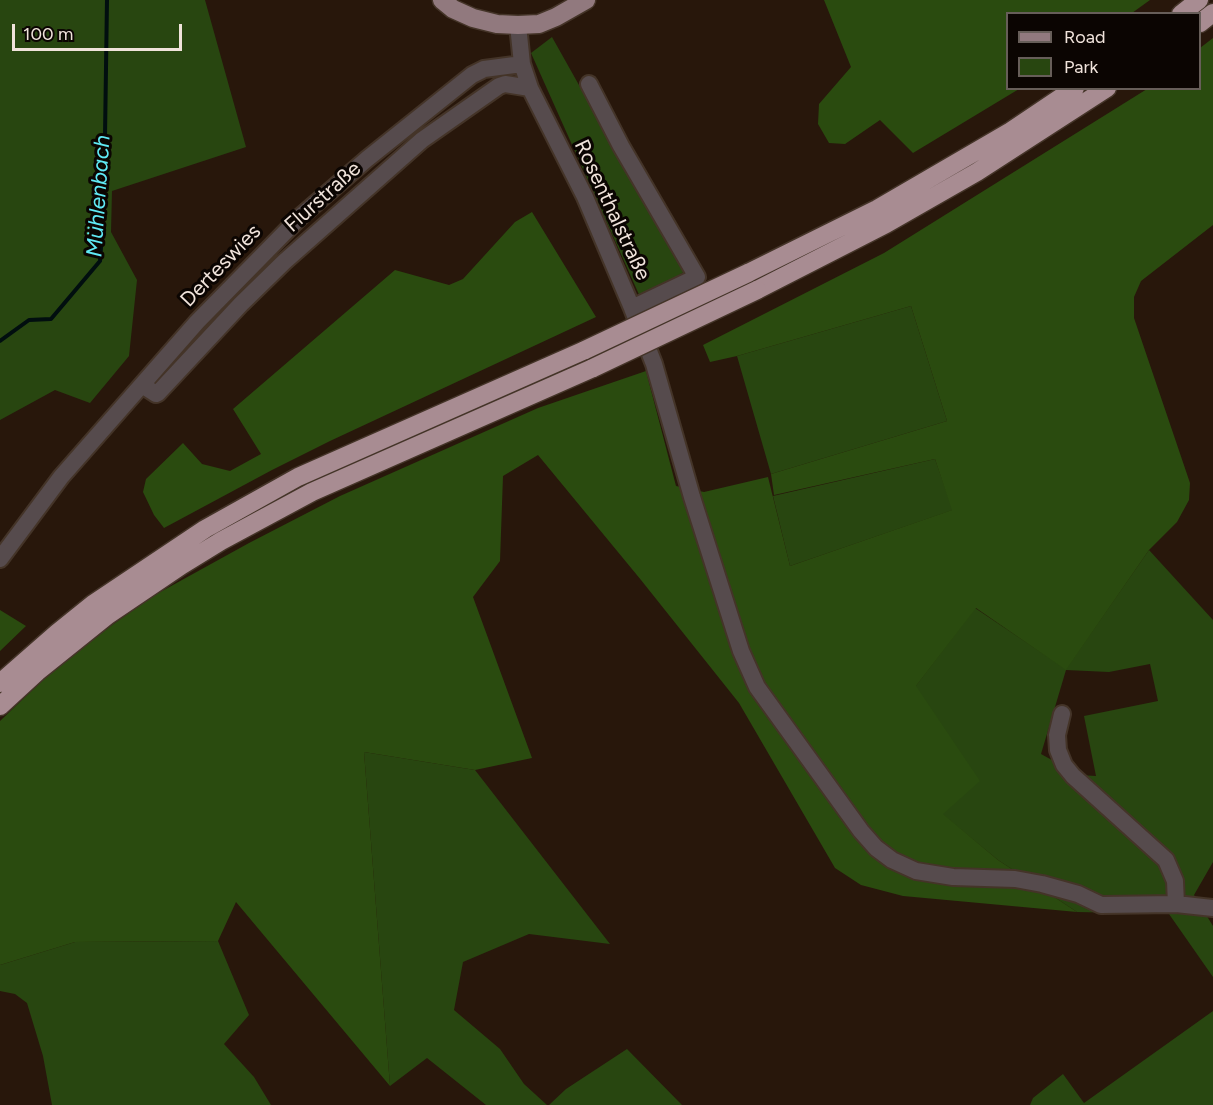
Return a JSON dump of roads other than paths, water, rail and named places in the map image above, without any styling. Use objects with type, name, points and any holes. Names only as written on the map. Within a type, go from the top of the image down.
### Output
[{"type":"highway","points":[[1184,12],[1200,0]]},
{"type":"highway","points":[[1201,22],[1213,13]]},
{"type":"highway","points":[[0,683],[93,604],[205,529],[309,472],[585,350],[877,209],[1011,131],[1072,90]]},
{"type":"highway","points":[[0,706],[37,672],[108,615],[221,541],[321,488],[593,368],[757,290],[886,224],[977,172],[1104,90]]},
{"type":"main road","points":[[442,0],[453,9],[472,18],[497,24],[518,25],[539,24],[586,0]]},
{"type":"street","name":"Rosenthalstraße","points":[[518,25],[522,64],[530,88],[585,197],[632,308],[697,277],[621,146],[589,84]]},
{"type":"street","name":"Derteswies","points":[[0,559],[61,477],[197,322],[263,253],[367,159],[472,75],[484,69],[522,64]]},
{"type":"street","name":"Flurstraße","points":[[142,385],[158,393],[241,304],[284,262],[422,140],[499,86],[505,84],[530,88]]},
{"type":"street","points":[[632,308],[654,364],[692,497],[741,651],[757,687],[846,811],[876,848],[892,860],[916,871],[953,877],[1015,879],[1078,894],[1101,905],[1176,904],[1213,908]]},
{"type":"street","points":[[1062,714],[1057,735],[1058,750],[1064,765],[1073,776],[1166,860],[1175,881],[1176,904]]},
{"type":"waterway","name":"Mühlenbach","points":[[0,341],[29,320],[51,319],[100,261],[104,204],[107,0]]}]
